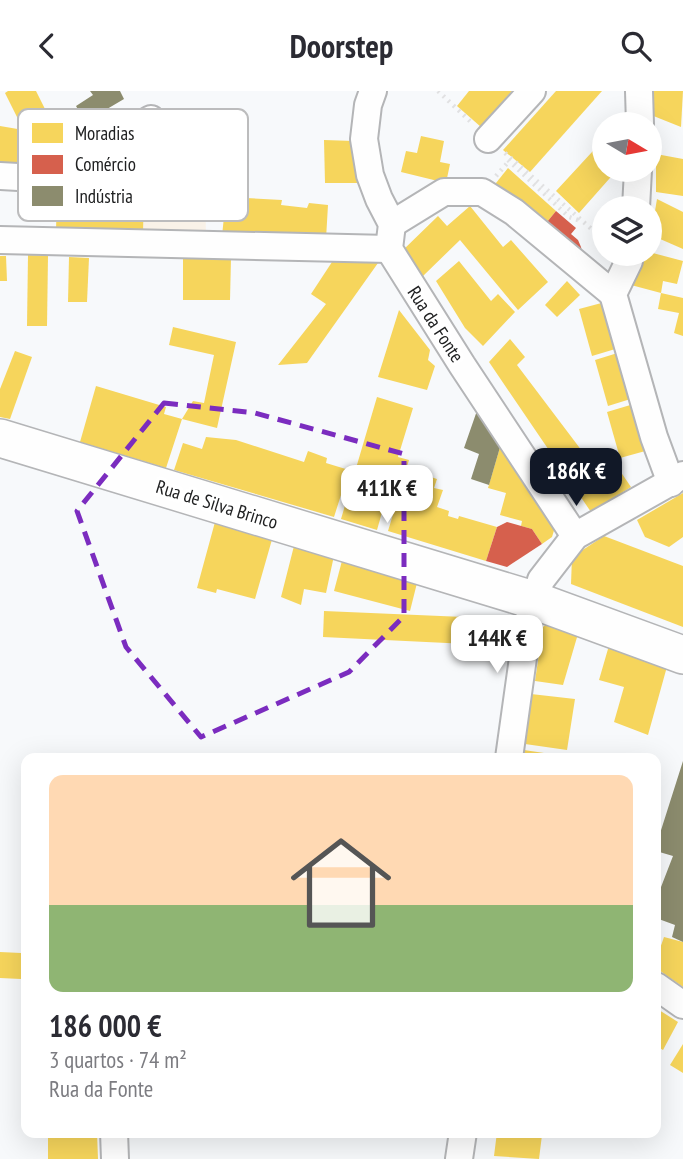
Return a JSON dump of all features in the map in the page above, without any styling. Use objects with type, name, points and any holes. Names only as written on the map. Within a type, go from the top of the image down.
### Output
[{"type":"main road","name":"Rua de Silva Brinco","points":[[0,438],[533,600],[683,655]]},
{"type":"street","name":"Rua da Fonte","points":[[373,91],[368,105],[364,139],[370,175],[391,236],[462,365],[575,536]]},
{"type":"street","points":[[495,147],[531,91]]},
{"type":"street","points":[[639,91],[640,112]]},
{"type":"street","points":[[0,176],[18,177]]},
{"type":"street","points":[[0,240],[391,236],[444,192],[482,193],[514,212],[614,294],[654,436],[677,479],[575,536],[541,580],[533,600],[510,753]]},
{"type":"street","points":[[614,294],[625,266]]},
{"type":"street","points":[[661,990],[683,1005]]},
{"type":"street","points":[[114,1138],[115,1159]]},
{"type":"street","points":[[459,1159],[462,1138]]},
{"type":"path","points":[[438,91],[569,217],[582,222]]},
{"type":"path","points":[[495,147],[592,230]]},
{"type":"highlighted area","points":[[164,403],[255,413],[404,454],[404,616],[349,672],[201,737],[126,647],[77,511]]},
{"type":"shaded area","points":[[143,221],[206,221],[206,235],[143,233]]},
{"type":"building: Moradias","points":[[36,91],[45,109],[18,109],[18,119],[5,93]]},
{"type":"building: Moradias","points":[[469,91],[512,91],[481,127],[457,106]]},
{"type":"building: Moradias","points":[[556,91],[602,91],[530,172],[503,150]]},
{"type":"building: Moradias","points":[[653,91],[683,91],[681,127],[662,119],[662,112],[651,112]]},
{"type":"building: Moradias","points":[[0,126],[18,129],[18,167],[0,164]]},
{"type":"building: Moradias","points":[[421,136],[444,141],[440,162],[450,164],[446,183],[401,172],[406,151],[417,153]]},
{"type":"building: Moradias","points":[[324,140],[354,141],[357,183],[325,183]]},
{"type":"building: Moradias","points":[[592,152],[592,182],[606,182],[579,213],[556,191]]},
{"type":"building: Moradias","points":[[662,155],[683,159],[683,196],[656,192],[656,182],[662,182]]},
{"type":"building: Moradias","points":[[508,168],[556,211],[543,227],[492,188]]},
{"type":"building: Moradias","points":[[248,198],[282,200],[281,205],[307,208],[309,203],[328,205],[326,239],[222,236],[224,221],[248,221]]},
{"type":"building: Moradias","points":[[662,202],[683,212],[683,249],[662,240]]},
{"type":"building: Moradias","points":[[470,206],[503,247],[511,240],[548,282],[518,310],[460,240],[423,276],[401,252],[438,216],[447,226]]},
{"type":"building: Moradias","points":[[56,221],[143,221],[143,233],[56,230]]},
{"type":"building: Moradias","points":[[28,255],[48,256],[47,326],[27,326]]},
{"type":"building: Moradias","points":[[662,255],[683,261],[677,284],[663,281],[661,293],[631,285],[636,266],[662,266]]},
{"type":"building: Moradias","points":[[0,256],[6,256],[7,281],[0,281]]},
{"type":"building: Moradias","points":[[69,257],[89,258],[87,302],[68,302]]},
{"type":"building: Moradias","points":[[183,258],[231,258],[230,300],[183,300]]},
{"type":"building: Moradias","points":[[459,261],[491,301],[498,294],[515,312],[483,346],[465,328],[436,281]]},
{"type":"building: Moradias","points":[[332,262],[378,263],[307,363],[278,365],[326,304],[311,294]]},
{"type":"building: Moradias","points":[[567,281],[580,295],[557,317],[545,305]]},
{"type":"building: Moradias","points":[[661,293],[683,298],[683,336],[674,333],[679,313],[658,309]]},
{"type":"building: Moradias","points":[[609,301],[622,347],[592,356],[579,309]]},
{"type":"building: Moradias","points":[[399,310],[430,350],[428,360],[435,366],[427,390],[378,377]]},
{"type":"building: Moradias","points":[[173,327],[236,342],[217,428],[182,419],[193,401],[204,403],[214,355],[169,345]]},
{"type":"building: Moradias","points":[[510,339],[525,357],[517,365],[582,451],[600,472],[614,462],[631,487],[591,512],[489,362]]},
{"type":"building: Moradias","points":[[15,351],[32,357],[10,419],[0,417],[0,389]]},
{"type":"building: Moradias","points":[[624,351],[637,397],[608,406],[595,360]]},
{"type":"building: Moradias","points":[[96,386],[166,407],[164,414],[182,419],[166,468],[80,442]]},
{"type":"building: Moradias","points":[[377,397],[413,408],[398,457],[409,460],[401,487],[390,484],[377,530],[341,519]]},
{"type":"building: Moradias","points":[[637,403],[649,450],[620,458],[607,412]]},
{"type":"building: Moradias","points":[[206,437],[236,440],[304,462],[308,451],[327,458],[326,463],[349,470],[334,517],[174,470],[183,443],[202,449]]},
{"type":"building: Moradias","points":[[503,437],[556,524],[552,537],[542,544],[532,529],[521,526],[522,521],[500,515],[506,493],[488,488]]},
{"type":"building: Moradias","points":[[428,476],[437,479],[434,488],[443,490],[437,507],[449,511],[448,516],[458,519],[459,516],[497,527],[486,561],[388,531],[398,498],[408,501],[413,484],[425,488]]},
{"type":"building: Moradias","points":[[683,493],[683,537],[669,547],[645,537],[637,520]]},
{"type":"building: Moradias","points":[[215,522],[273,536],[255,599],[217,589],[216,593],[197,588]]},
{"type":"building: Moradias","points":[[604,536],[683,566],[683,627],[571,584],[572,557]]},
{"type":"building: Moradias","points":[[295,542],[335,551],[326,593],[304,589],[301,605],[281,597]]},
{"type":"building: Moradias","points":[[343,557],[418,579],[410,611],[334,591]]},
{"type":"building: Moradias","points":[[324,611],[487,618],[492,627],[488,645],[323,637]]},
{"type":"building: Moradias","points":[[552,619],[580,627],[563,685],[535,681],[543,627]]},
{"type":"building: Moradias","points":[[610,642],[668,663],[648,735],[614,722],[624,687],[599,680]]},
{"type":"building: Moradias","points":[[531,694],[575,699],[567,750],[525,744]]},
{"type":"building: Moradias","points":[[664,937],[683,942],[683,987],[661,972],[661,946]]},
{"type":"building: Moradias","points":[[0,952],[21,953],[21,979],[0,978]]},
{"type":"building: Moradias","points":[[661,1011],[678,1022],[663,1050],[661,1049]]},
{"type":"building: Moradias","points":[[683,1044],[683,1073],[670,1065]]},
{"type":"building: Moradias","points":[[48,1138],[97,1138],[98,1159],[48,1159]]},
{"type":"building: Moradias","points":[[496,1138],[542,1138],[539,1159],[494,1156]]},
{"type":"building: Comércio","points":[[556,211],[576,228],[571,234],[581,247],[580,256],[543,227]]},
{"type":"building: Comércio","points":[[507,522],[532,529],[542,544],[507,567],[486,561],[497,527]]},
{"type":"building: Indústria","points":[[90,91],[120,91],[124,99],[107,109],[78,109],[76,106],[93,95]]},
{"type":"building: Indústria","points":[[480,402],[503,437],[489,485],[471,479],[479,454],[464,448]]},
{"type":"building: Indústria","points":[[683,761],[683,942],[672,937],[675,925],[661,920],[661,887],[673,856],[661,852],[661,830]]}]
